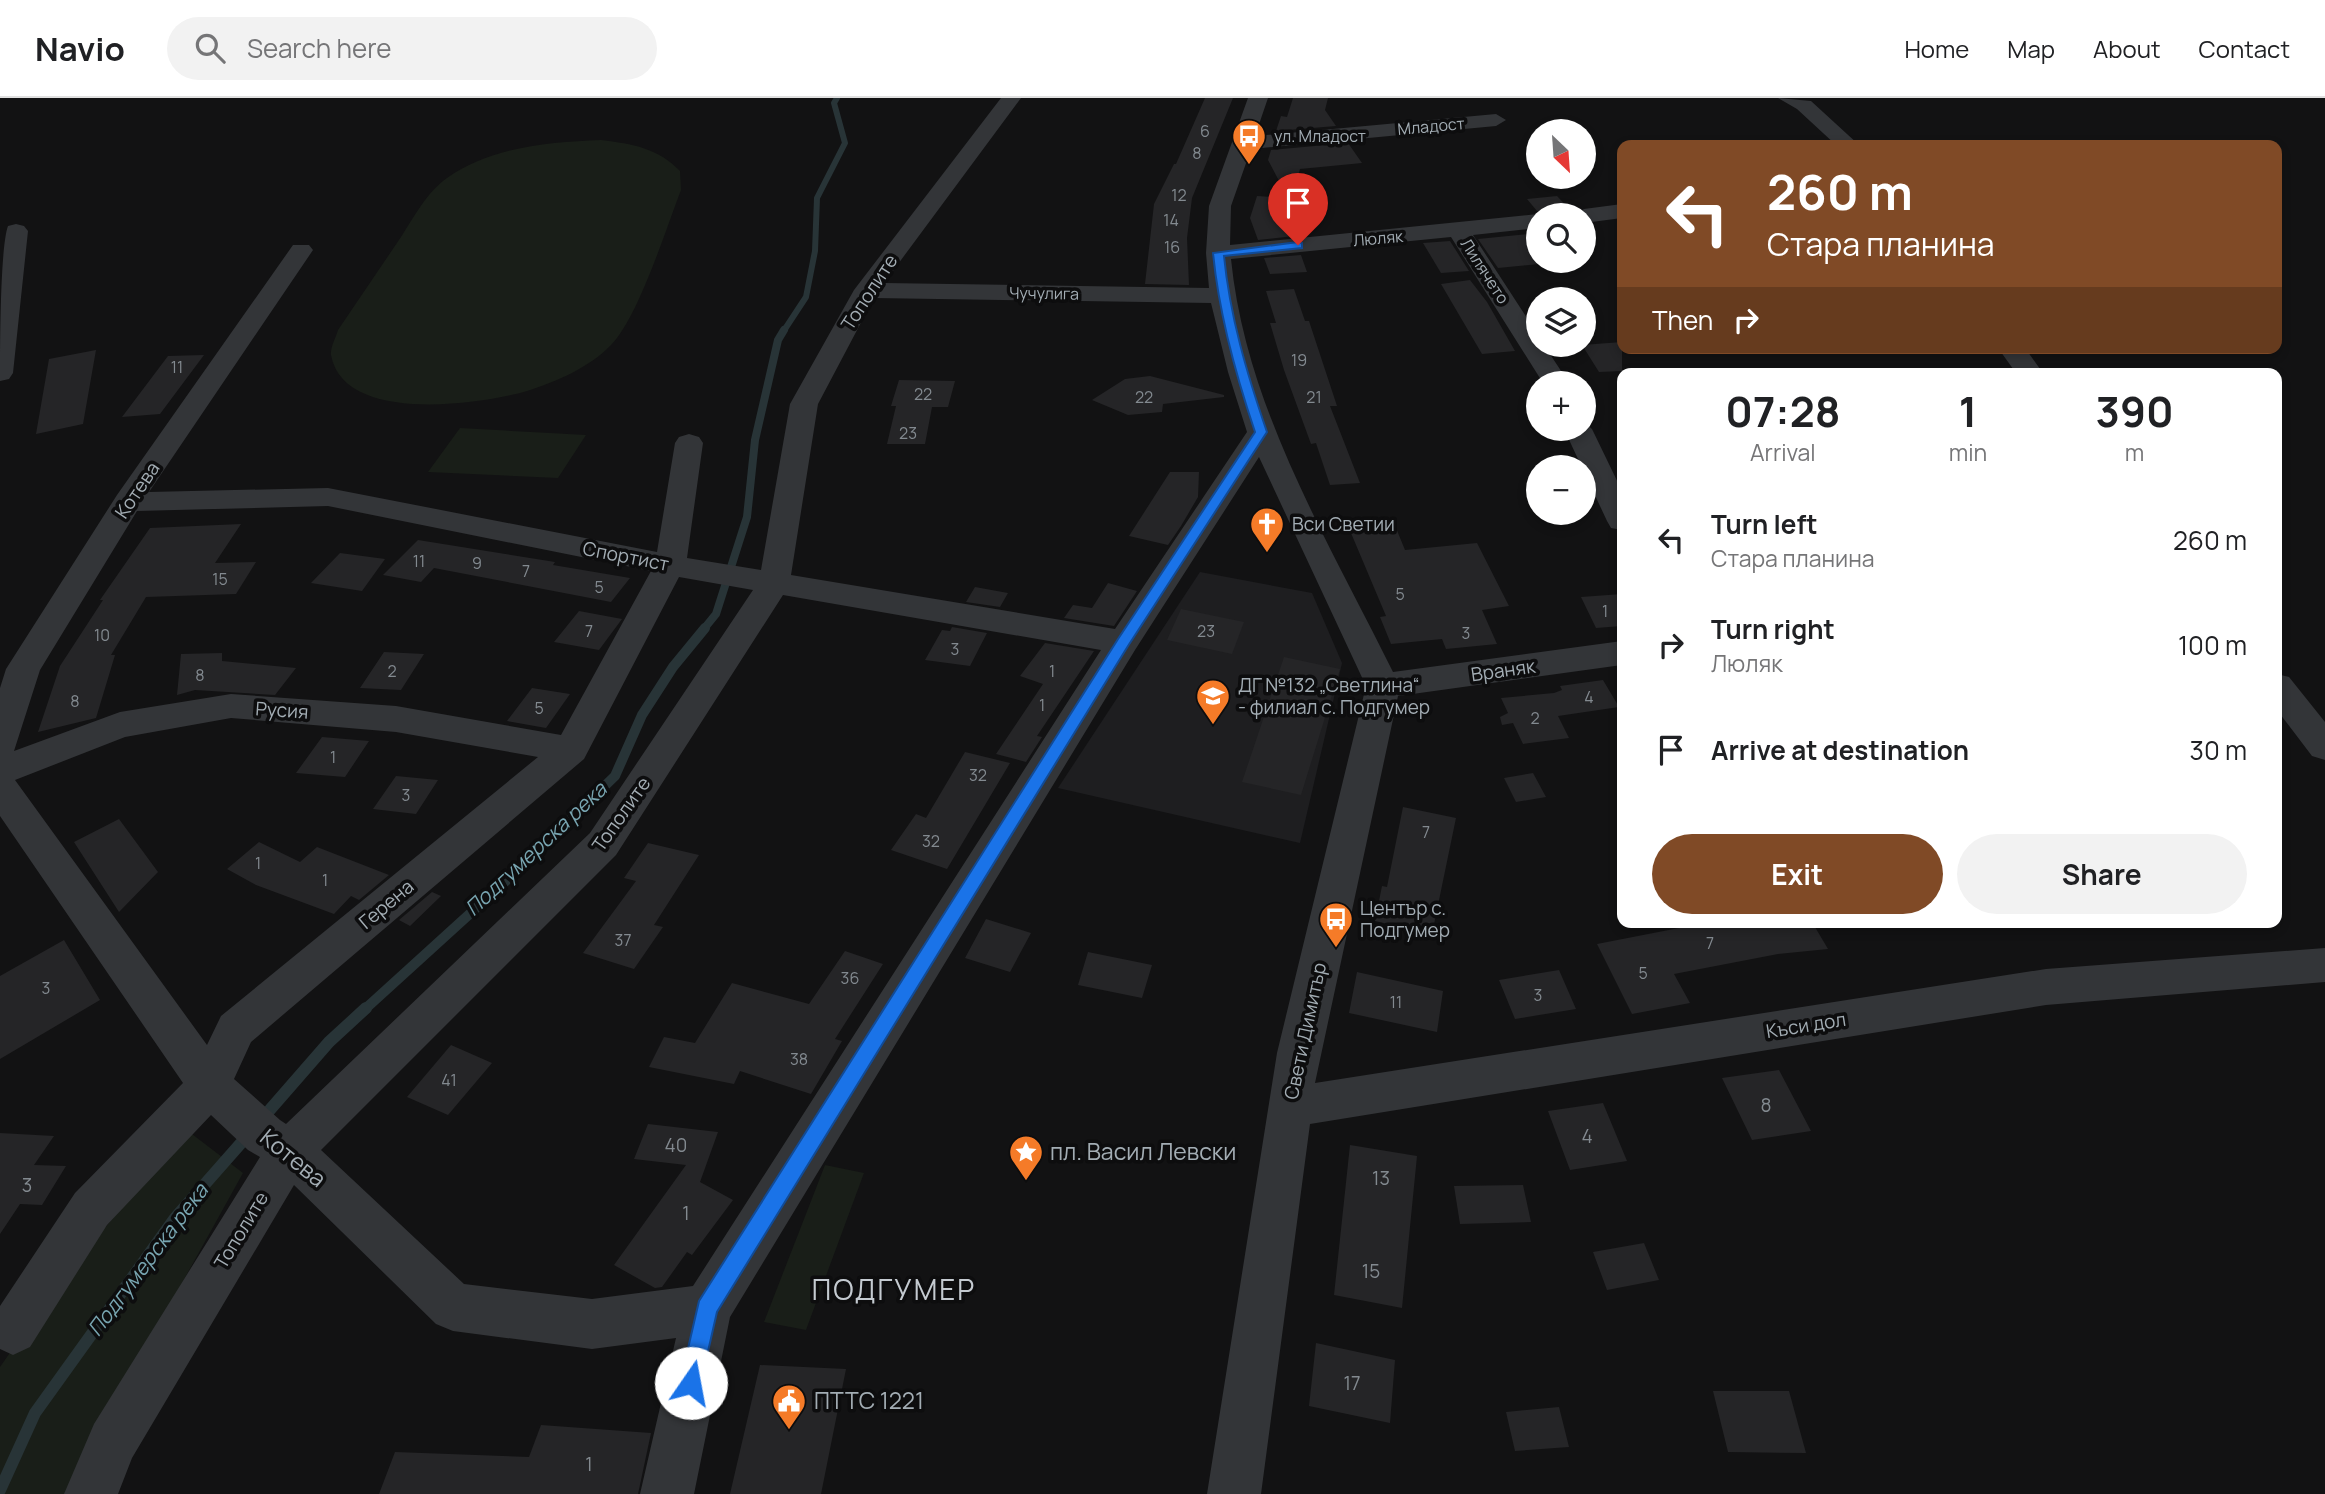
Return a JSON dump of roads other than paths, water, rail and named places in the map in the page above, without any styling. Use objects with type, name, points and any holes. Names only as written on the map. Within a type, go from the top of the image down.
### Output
[{"type":"street","name":"Тополите","points":[[91,1494],[112,1441],[277,1143],[603,844],[744,578],[804,404],[866,290],[1011,98]]},
{"type":"street","points":[[1258,98],[1220,206],[1218,253],[1222,296],[1241,372],[1261,432],[1383,686]]},
{"type":"street","points":[[1788,98],[1804,105],[1842,140]]},
{"type":"street","name":"Младост","points":[[1240,144],[1496,120]]},
{"type":"street","points":[[1596,215],[1617,213]]},
{"type":"street","name":"Люляк","points":[[1218,253],[1526,222]]},
{"type":"street","name":"Лилячето","points":[[1458,230],[1548,371]]},
{"type":"street","points":[[0,373],[16,231]]},
{"type":"street","name":"Котева","points":[[0,744],[23,669],[128,502],[301,250]]},
{"type":"street","name":"Чучулига","points":[[866,290],[1222,296]]},
{"type":"street","points":[[2016,354],[2026,368]]},
{"type":"street","points":[[667,1494],[707,1308],[1123,642],[1261,432]]},
{"type":"street","points":[[1584,441],[1617,511]]},
{"type":"street","name":"Герена","points":[[13,1330],[91,1209],[218,1094],[236,1029],[571,750],[670,565],[689,443]]},
{"type":"street","name":"Спортист","points":[[128,502],[328,497],[670,565],[1123,642]]},
{"type":"street","name":"Враняк","points":[[1383,686],[1617,654]]},
{"type":"street","name":"Свети Димитър","points":[[1234,1494],[1298,1053],[1383,686]]},
{"type":"street","points":[[2282,692],[2325,747]]},
{"type":"street","name":"Русия","points":[[0,771],[120,725],[231,706],[396,719],[571,750]]},
{"type":"street","name":"Котева","points":[[0,787],[218,1094],[277,1143],[453,1307],[592,1324],[707,1308]]},
{"type":"street","name":"Къси дол","points":[[1290,1107],[2046,987],[2325,965]]},
{"type":"waterway","name":"Подгумерска река","points":[[783,332],[806,297],[815,251],[817,198],[845,143],[834,103],[837,98]]},
{"type":"waterway","name":"Подгумерска река","points":[[703,630],[716,614],[747,517],[755,440],[778,340],[784,330]]},
{"type":"waterway","name":"Подгумерска река","points":[[364,1010],[518,870],[615,776],[642,715],[673,667],[705,628]]},
{"type":"waterway","name":"Подгумерска река","points":[[261,1120],[329,1042],[366,1008]]},
{"type":"waterway","name":"Подгумерска река","points":[[0,1490],[35,1413],[175,1218],[249,1134]]},
{"type":"place","name":"ул. Младост","points":[[1249,166]]},
{"type":"place","name":"Вси Светии","points":[[1267,554]]},
{"type":"place","name":"ДГ №132 „Светлина“ - филиал с. Подгумер","points":[[1213,726]]},
{"type":"place","name":"Център с. Подгумер","points":[[1336,949]]},
{"type":"place","name":"пл. Васил Левски","points":[[1026,1182]]},
{"type":"place","name":"ПТТС 1221","points":[[789,1431]]},
{"type":"district","name":"ПОДГУМЕР","points":[[894,1290]]}]
